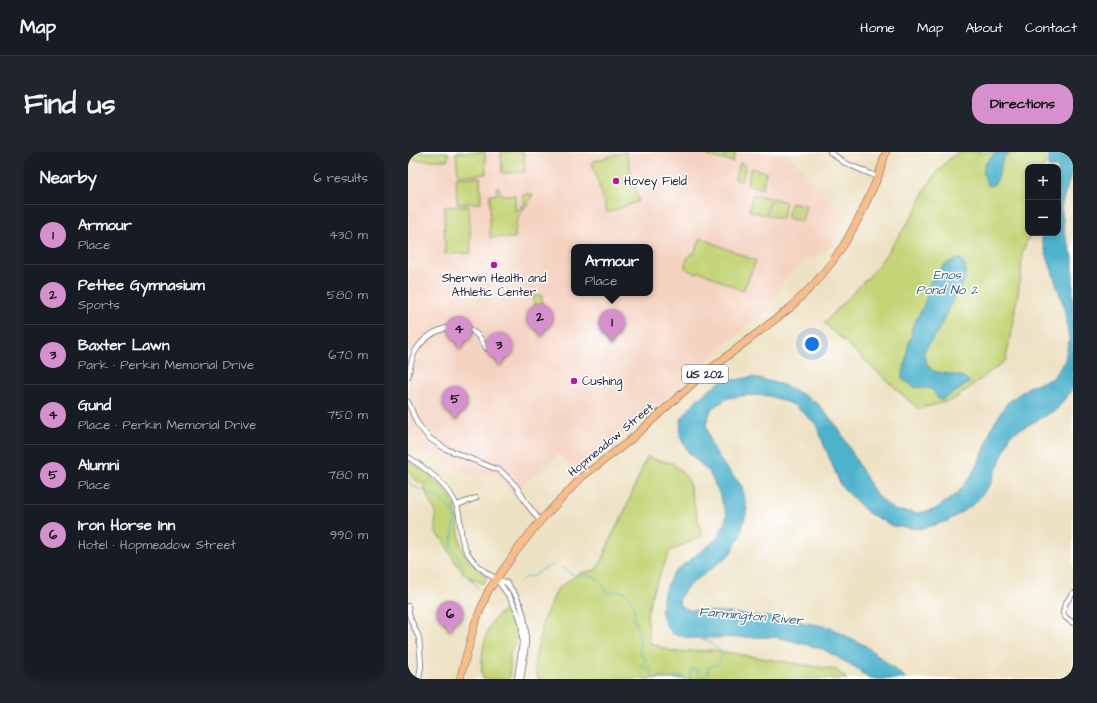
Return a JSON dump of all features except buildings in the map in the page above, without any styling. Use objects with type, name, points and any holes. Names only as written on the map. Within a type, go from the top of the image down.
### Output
[{"type":"highway","name":"Hopmeadow Street","points":[[460,679],[475,622],[488,591],[516,550],[540,521],[583,476],[628,442],[700,377],[790,308],[816,284],[845,243],[861,214],[878,177],[886,152]]},
{"type":"street","points":[[830,152],[845,163],[878,177]]},
{"type":"street","points":[[408,377],[413,356],[419,347],[432,335],[444,329],[457,326],[469,329],[477,335],[486,348]]},
{"type":"street","points":[[408,402],[417,423],[429,438],[446,449],[501,471],[516,486],[526,504],[540,521]]},
{"type":"street","points":[[408,457],[445,487],[451,494],[457,505],[462,542],[467,552],[475,562],[496,578],[506,583],[514,592],[524,614],[526,629],[521,679]]},
{"type":"street","points":[[457,505],[476,498]]},
{"type":"street","points":[[496,578],[512,599],[521,619],[523,639],[517,679]]},
{"type":"street","points":[[1073,593],[1065,604],[1064,613],[1073,624]]},
{"type":"street","points":[[408,606],[410,618],[419,638],[421,665],[419,679]]},
{"type":"shaded area","points":[[408,152],[786,152],[848,220],[825,252],[804,261],[785,277],[767,312],[728,341],[630,433],[612,442],[601,450],[577,475],[559,454],[549,465],[516,489],[540,518],[536,521],[496,474],[477,477],[418,449],[408,436]]},
{"type":"green space","points":[[414,152],[448,152],[448,160],[414,160]]},
{"type":"green space","points":[[456,152],[485,152],[486,174],[458,176]]},
{"type":"green space","points":[[501,152],[524,152],[525,172],[502,173]]},
{"type":"green space","name":"Hovey Field","points":[[626,152],[639,201],[607,213],[592,162]]},
{"type":"green space","points":[[709,152],[725,152],[723,160],[708,156]]},
{"type":"green space","points":[[727,152],[735,152],[733,162],[725,160]]},
{"type":"green space","points":[[1046,152],[1044,164],[1025,164],[1025,236],[1030,236],[1022,252],[1021,276],[1006,360],[953,400],[918,409],[824,323],[874,271],[913,216],[927,186],[942,166],[956,153]]},
{"type":"green space","points":[[740,163],[746,166],[741,182],[735,179]]},
{"type":"green space","points":[[751,168],[766,172],[762,189],[747,185]]},
{"type":"green space","points":[[480,177],[481,203],[457,204],[456,178]]},
{"type":"green space","points":[[497,187],[499,187],[501,195],[515,195],[515,211],[521,208],[521,205],[525,207],[517,221],[515,238],[490,237],[490,195],[496,195]]},
{"type":"green space","points":[[753,194],[769,198],[765,215],[749,211]]},
{"type":"green space","points":[[522,195],[533,195],[528,202],[529,205],[525,205]]},
{"type":"green space","points":[[771,198],[786,202],[782,219],[767,215]]},
{"type":"green space","points":[[791,202],[806,205],[802,222],[787,218]]},
{"type":"green space","points":[[469,206],[471,253],[445,254],[444,207]]},
{"type":"green space","points":[[701,238],[756,261],[743,291],[699,271],[697,274],[685,268],[685,264],[690,254],[693,255]]},
{"type":"green space","points":[[541,295],[543,304],[534,306],[533,296]]},
{"type":"green space","points":[[647,457],[674,464],[688,479],[702,536],[670,551],[653,591],[647,614],[650,643],[674,652],[712,650],[836,670],[847,679],[538,679],[534,664],[544,618],[558,588],[580,573],[595,570],[600,564],[613,533],[622,517]]},
{"type":"green space","points":[[408,460],[441,485],[451,498],[456,512],[460,541],[464,554],[470,563],[487,577],[483,584],[464,574],[457,565],[442,538],[438,536],[435,531],[436,512],[429,500],[424,487],[425,484],[411,476],[409,473]]},
{"type":"green space","points":[[504,610],[508,610],[514,615],[518,634],[510,654],[510,677],[508,679],[483,679],[482,659],[486,635],[494,620]]},
{"type":"water","points":[[996,152],[1011,152],[1005,156],[1003,160],[997,180],[993,185],[989,186],[983,170],[988,161]]},
{"type":"water","points":[[1049,152],[1073,152],[1073,168],[1061,207],[1061,164],[1048,164]]},
{"type":"water","name":"Farmington River","points":[[1061,207],[1065,235],[1073,257],[1073,388],[1056,410],[1011,434],[990,485],[974,504],[948,521],[920,529],[893,526],[868,513],[841,486],[815,423],[794,405],[770,396],[749,395],[728,398],[712,408],[706,423],[710,442],[723,464],[742,486],[747,510],[739,539],[729,555],[687,587],[679,599],[680,606],[690,610],[778,618],[829,627],[866,646],[907,679],[869,679],[858,669],[823,649],[777,637],[689,638],[673,634],[665,624],[661,610],[664,592],[673,573],[718,538],[727,516],[719,493],[709,472],[689,453],[680,437],[681,419],[697,399],[720,382],[753,377],[787,386],[817,403],[837,426],[876,495],[894,510],[917,513],[934,510],[957,494],[971,476],[984,451],[992,427],[1007,403],[1030,386],[1052,379],[1065,360],[1069,339],[1064,307],[1041,236],[1061,236]]},
{"type":"water","name":"Enos Pond No 2","points":[[956,259],[961,259],[965,266],[965,279],[955,295],[939,329],[925,350],[924,355],[927,364],[933,371],[964,377],[970,382],[941,400],[938,399],[932,389],[914,387],[902,379],[902,375],[909,340],[912,336],[911,331],[925,302],[930,283],[935,274],[943,266]]},
{"type":"waterway","points":[[408,478],[410,485],[436,496],[451,508],[455,517],[451,546],[461,561],[463,572],[468,575],[469,579],[473,580],[479,588]]},
{"type":"waterway","points":[[517,584],[526,577],[534,576],[541,570],[553,565]]},
{"type":"waterway","points":[[562,568],[570,573],[581,576]]},
{"type":"waterway","points":[[584,575],[598,579],[603,584],[604,590],[610,593],[618,591],[626,592],[634,606],[634,619],[637,627],[641,655],[646,658],[642,667],[645,669],[648,667],[651,669],[651,675],[656,679],[660,676],[666,679]]},
{"type":"waterway","points":[[690,679],[691,669],[698,669],[699,676],[706,676],[708,674],[708,668],[719,664],[721,654],[719,649],[713,646],[708,640],[700,639]]},
{"type":"waterway","points":[[672,679],[682,676],[688,679]]},
{"type":"place","name":"Hovey Field","points":[[616,181]]},
{"type":"place","name":"Sherwin Health and Athletic Center","points":[[494,265]]},
{"type":"place","name":"Pettee Gymnasium","points":[[540,337]]},
{"type":"place","name":"Armour","points":[[612,342]]},
{"type":"place","name":"Gund","points":[[459,349]]},
{"type":"place","name":"Baxter Lawn","points":[[499,365]]},
{"type":"place","name":"Cushing","points":[[574,381]]},
{"type":"place","name":"Alumni","points":[[455,419]]},
{"type":"place","name":"Iron Horse Inn","points":[[450,634]]}]
